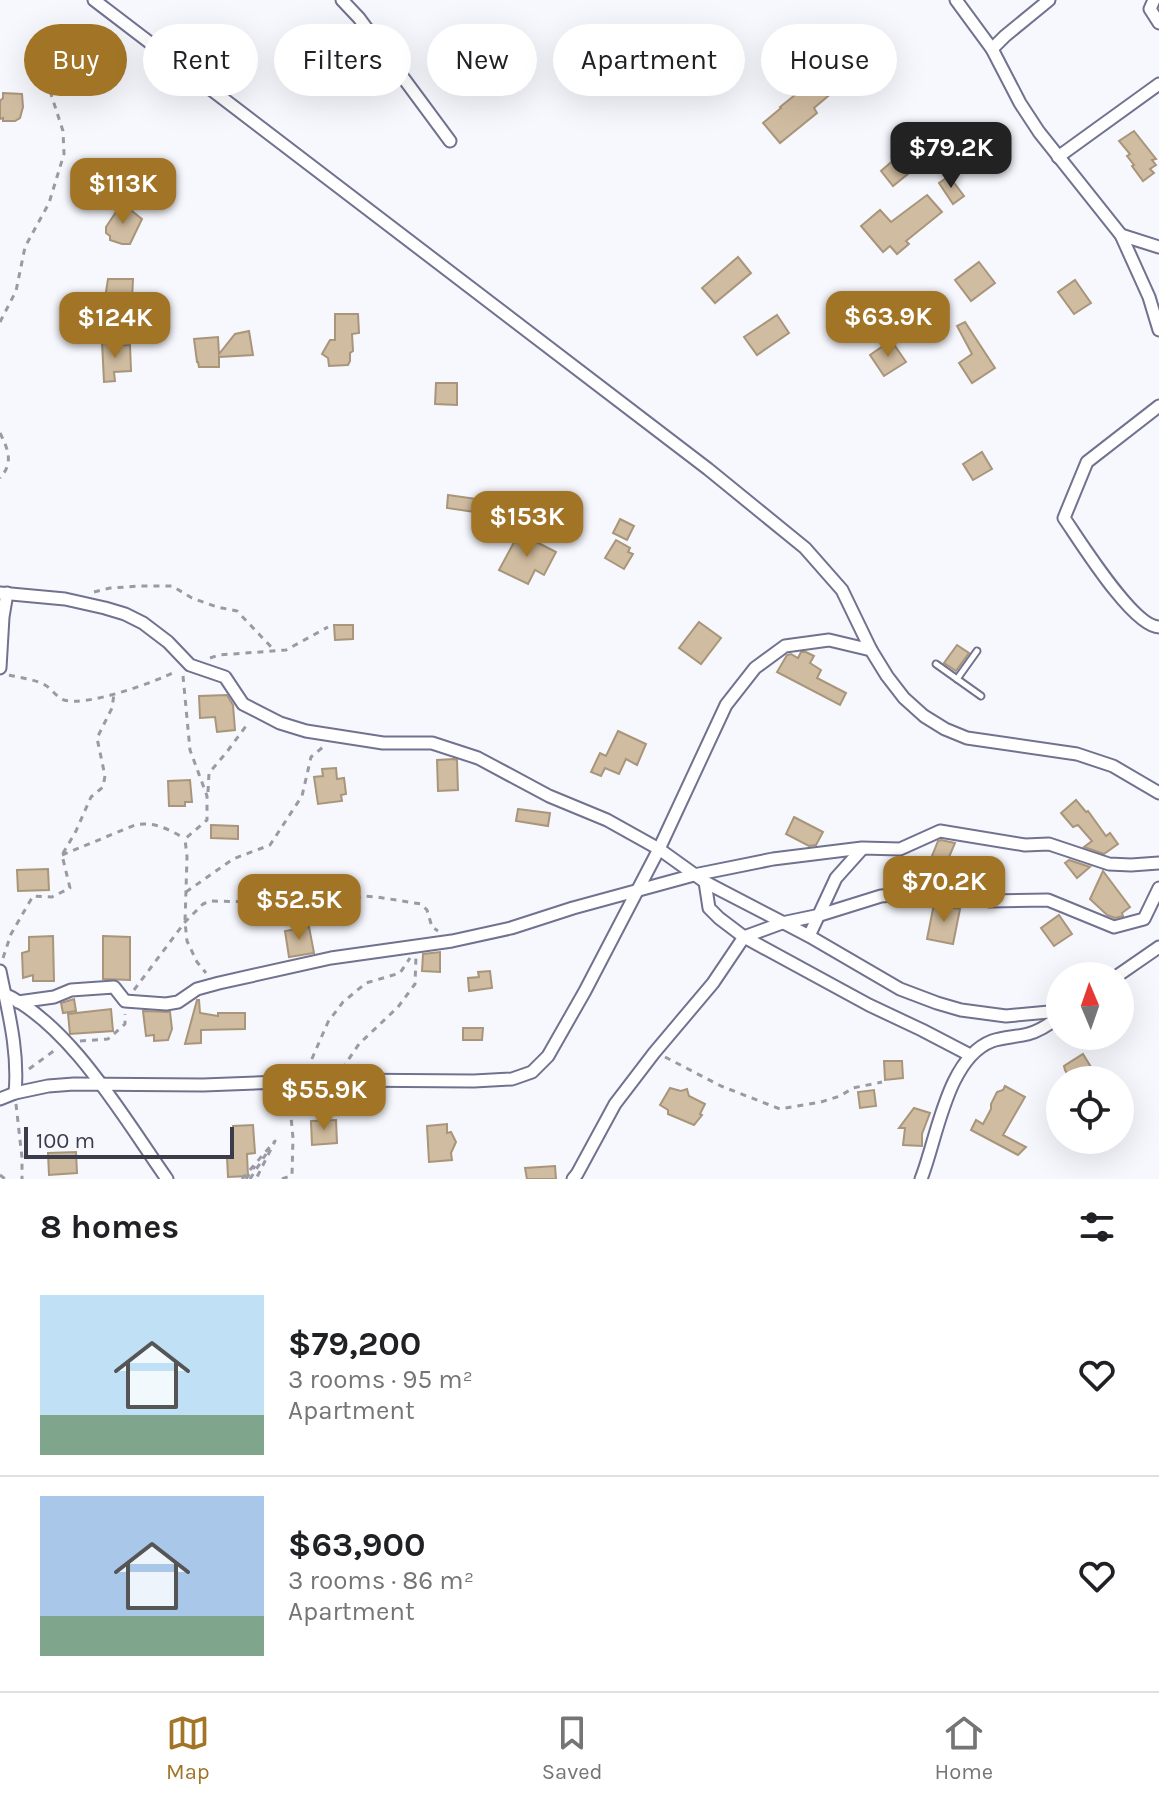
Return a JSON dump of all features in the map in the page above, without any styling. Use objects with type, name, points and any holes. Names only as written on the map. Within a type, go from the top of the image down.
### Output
[{"type":"street","points":[[94,0],[708,469],[805,548],[842,590],[887,676],[904,698],[924,716],[967,738],[1077,754],[1113,766],[1159,793]]},
{"type":"street","points":[[342,0],[359,18],[450,141]]},
{"type":"street","points":[[956,0],[992,49],[1026,113],[1121,235],[1149,297],[1159,330]]},
{"type":"street","points":[[992,49],[1049,0]]},
{"type":"street","points":[[1154,0],[1150,9],[1159,23]]},
{"type":"street","points":[[1058,157],[1159,84]]},
{"type":"street","points":[[1121,235],[1159,247]]},
{"type":"street","points":[[1159,406],[1087,462],[1064,518],[1102,574],[1138,617],[1151,627],[1159,627]]},
{"type":"street","points":[[0,670],[4,593],[65,599],[125,614],[168,642],[190,665],[225,677],[243,704],[280,723],[306,731],[383,743],[432,743],[478,758],[549,796],[607,820],[659,849],[705,882],[809,936],[900,989],[961,1010],[1006,1016],[1046,1015]]},
{"type":"street","points":[[0,1099],[48,1086],[337,1080],[474,1081],[512,1079],[532,1072],[548,1056],[585,991],[659,849],[726,705],[755,668],[785,646],[829,640],[871,650]]},
{"type":"street","points":[[18,1002],[54,997],[71,990],[114,987],[125,1001],[172,1004],[197,989],[219,983],[331,958],[452,941],[511,928],[694,875],[773,859],[862,848],[900,849],[940,831],[1025,845],[1049,844],[1109,864],[1159,863]]},
{"type":"street","points":[[809,936],[836,878],[862,848]]},
{"type":"street","points":[[705,882],[709,908],[744,937],[869,1005],[970,1055]]},
{"type":"street","points":[[573,1179],[615,1104],[713,983],[744,937],[782,923],[881,896],[910,898],[961,888],[989,901],[1048,900],[1114,927],[1144,919],[1159,888]]},
{"type":"street","points":[[1134,964],[1159,947]]},
{"type":"street","points":[[0,968],[2,993],[11,1020],[15,1093]]},
{"type":"street","points":[[2,993],[43,1020],[65,1042],[101,1085],[167,1179]]},
{"type":"street","points":[[921,1179],[953,1084],[970,1055],[992,1041],[1046,1027]]},
{"type":"lane","points":[[957,679],[977,651]]},
{"type":"lane","points":[[936,664],[981,696]]},
{"type":"path","points":[[0,322],[16,291],[25,247],[49,203],[64,154],[63,131],[52,96]]},
{"type":"path","points":[[0,433],[9,453],[9,462],[0,478]]},
{"type":"path","points":[[95,592],[110,588],[172,586],[192,598],[237,611],[275,651]]},
{"type":"path","points":[[190,665],[219,655],[286,650],[328,627]]},
{"type":"path","points":[[0,670],[47,686],[67,701],[79,701],[139,688],[182,669],[190,750],[207,796]]},
{"type":"path","points":[[0,968],[11,934],[33,896],[52,897],[70,888],[62,855],[91,797],[103,787],[105,776],[97,738],[112,708],[114,694]]},
{"type":"path","points":[[185,839],[207,820],[209,773],[257,712]]},
{"type":"path","points":[[186,892],[233,859],[270,845],[302,796],[311,757],[337,736]]},
{"type":"path","points":[[62,855],[148,822],[185,839]]},
{"type":"path","points":[[185,839],[187,941],[197,962],[219,983]]},
{"type":"path","points":[[16,1079],[65,1042],[108,1039],[125,1024],[125,1001],[185,922],[203,904],[217,899],[338,904],[363,896],[421,904],[427,910],[432,927],[452,941]]},
{"type":"path","points":[[282,1179],[292,1177],[291,1117],[300,1099],[308,1065],[328,1022],[343,1002],[366,983],[400,973],[416,949],[415,984],[398,1007],[359,1044],[337,1080]]},
{"type":"path","points":[[654,1053],[721,1086],[780,1109],[821,1102],[853,1088],[882,1082]]},
{"type":"path","points":[[15,1093],[22,1179]]},
{"type":"path","points":[[246,1179],[275,1141]]},
{"type":"path","points":[[246,1179],[275,1141]]},
{"type":"path","points":[[256,1179],[275,1141]]},
{"type":"path","points":[[0,1175],[5,1179]]},
{"type":"building","points":[[3,93],[22,94],[23,107],[20,118],[15,121],[0,119]]},
{"type":"building","points":[[794,96],[828,96],[814,108],[817,113],[780,143],[763,123]]},
{"type":"building","points":[[1134,131],[1156,159],[1152,160],[1156,165],[1150,169],[1154,173],[1143,181],[1127,156],[1130,154],[1119,141]]},
{"type":"building","points":[[938,144],[945,155],[928,166],[921,154]]},
{"type":"building","points":[[896,158],[909,173],[893,186],[881,171]]},
{"type":"building","points":[[949,176],[964,196],[953,204],[939,183]]},
{"type":"building","points":[[927,195],[942,212],[906,241],[909,244],[897,254],[890,246],[883,252],[861,226],[880,210],[891,222]]},
{"type":"building","points":[[122,203],[142,219],[130,244],[110,240],[106,233],[106,227]]},
{"type":"building","points":[[738,257],[751,273],[715,303],[702,288]]},
{"type":"building","points":[[979,262],[995,283],[971,301],[955,280]]},
{"type":"building","points":[[108,279],[133,279],[132,300],[108,299]]},
{"type":"building","points":[[1075,280],[1091,303],[1074,314],[1058,292]]},
{"type":"building","points":[[335,314],[358,314],[359,333],[352,334],[353,351],[348,365],[329,366],[328,358],[322,354],[330,340],[335,340]]},
{"type":"building","points":[[777,315],[789,333],[757,355],[744,337]]},
{"type":"building","points":[[965,322],[995,368],[972,383],[959,363],[972,354],[957,326]]},
{"type":"building","points":[[249,331],[253,355],[219,357],[219,367],[199,367],[194,339],[218,337],[219,354],[235,334]]},
{"type":"building","points":[[102,342],[113,342],[113,346],[130,345],[131,371],[114,372],[115,381],[104,382]]},
{"type":"building","points":[[886,344],[890,350],[895,346],[906,362],[884,376],[870,355]]},
{"type":"building","points":[[436,383],[457,383],[457,405],[435,404]]},
{"type":"building","points":[[982,452],[992,469],[973,480],[963,464]]},
{"type":"building","points":[[448,495],[477,499],[475,512],[447,508]]},
{"type":"building","points":[[620,519],[634,526],[627,540],[613,533]]},
{"type":"building","points":[[519,533],[556,552],[544,575],[535,570],[528,584],[499,570]]},
{"type":"building","points":[[616,540],[630,548],[628,552],[633,554],[624,569],[605,558]]},
{"type":"building","points":[[699,622],[721,638],[701,664],[679,648]]},
{"type":"building","points":[[334,625],[353,625],[353,639],[335,640]]},
{"type":"building","points":[[957,645],[969,653],[956,671],[944,663]]},
{"type":"building","points":[[801,652],[814,656],[810,663],[821,670],[817,678],[846,693],[840,705],[777,672],[787,655],[798,658]]},
{"type":"building","points":[[227,695],[233,705],[235,730],[217,732],[215,717],[200,718],[199,696]]},
{"type":"building","points":[[618,731],[646,744],[637,765],[626,759],[619,774],[605,768],[601,776],[591,772],[600,753],[606,756]]},
{"type":"building","points":[[437,760],[457,760],[458,790],[438,791]]},
{"type":"building","points":[[336,768],[337,779],[344,778],[346,794],[341,795],[342,801],[318,804],[314,777],[323,776],[322,769]]},
{"type":"building","points":[[190,780],[192,802],[185,802],[185,806],[169,806],[168,781]]},
{"type":"building","points":[[1076,800],[1106,836],[1110,833],[1118,844],[1104,854],[1084,847],[1092,841],[1078,825],[1073,827],[1061,813]]},
{"type":"building","points":[[518,809],[550,813],[548,826],[516,821]]},
{"type":"building","points":[[794,817],[823,832],[816,845],[809,846],[786,834]]},
{"type":"building","points":[[211,825],[238,826],[238,839],[211,838]]},
{"type":"building","points":[[941,840],[955,843],[938,883],[926,879],[932,856]]},
{"type":"building","points":[[1069,860],[1090,867],[1077,878],[1065,863]]},
{"type":"building","points":[[48,869],[49,890],[18,891],[17,870]]},
{"type":"building","points":[[1103,871],[1130,907],[1122,913],[1123,916],[1115,918],[1107,915],[1090,899]]},
{"type":"building","points":[[934,904],[960,909],[953,944],[927,939]]},
{"type":"building","points":[[1059,915],[1072,934],[1054,946],[1041,928]]},
{"type":"building","points":[[309,927],[314,953],[289,957],[285,931]]},
{"type":"building","points":[[53,936],[54,981],[33,981],[33,975],[23,978],[22,953],[29,951],[29,937]]},
{"type":"building","points":[[103,936],[130,937],[130,980],[103,979]]},
{"type":"building","points":[[440,952],[440,972],[422,971],[423,954]]},
{"type":"building","points":[[490,971],[492,988],[469,991],[468,978],[479,977],[478,972]]},
{"type":"building","points":[[74,999],[76,1011],[63,1013],[61,1003]]},
{"type":"building","points":[[197,1000],[200,1013],[218,1016],[218,1013],[245,1013],[245,1029],[201,1030],[201,1043],[185,1044]]},
{"type":"building","points":[[111,1009],[113,1031],[70,1034],[68,1014]]},
{"type":"building","points":[[143,1011],[170,1012],[172,1029],[168,1040],[154,1041],[154,1035],[146,1036]]},
{"type":"building","points":[[463,1028],[483,1028],[482,1040],[463,1040]]},
{"type":"building","points":[[1083,1054],[1090,1066],[1064,1066]]},
{"type":"building","points":[[884,1061],[902,1061],[903,1078],[885,1080]]},
{"type":"building","points":[[1005,1086],[1025,1097],[1003,1135],[1026,1147],[1018,1155],[971,1130],[976,1120],[983,1124],[997,1092]]},
{"type":"building","points":[[670,1088],[687,1089],[689,1096],[705,1104],[702,1115],[694,1125],[668,1114],[668,1110],[660,1105]]},
{"type":"building","points":[[874,1090],[876,1106],[860,1108],[858,1092]]},
{"type":"building","points":[[914,1108],[930,1113],[922,1134],[922,1146],[903,1145],[905,1128],[899,1128]]},
{"type":"building","points":[[336,1120],[337,1143],[312,1145],[311,1121]]},
{"type":"building","points":[[447,1124],[447,1133],[451,1132],[456,1142],[451,1153],[452,1160],[429,1162],[427,1126]]},
{"type":"building","points":[[253,1125],[255,1153],[247,1154],[248,1176],[228,1177],[227,1157],[232,1156],[233,1126]]},
{"type":"building","points":[[76,1152],[77,1173],[49,1175],[48,1153]]},
{"type":"building","points":[[555,1166],[556,1179],[527,1179],[525,1168]]}]
